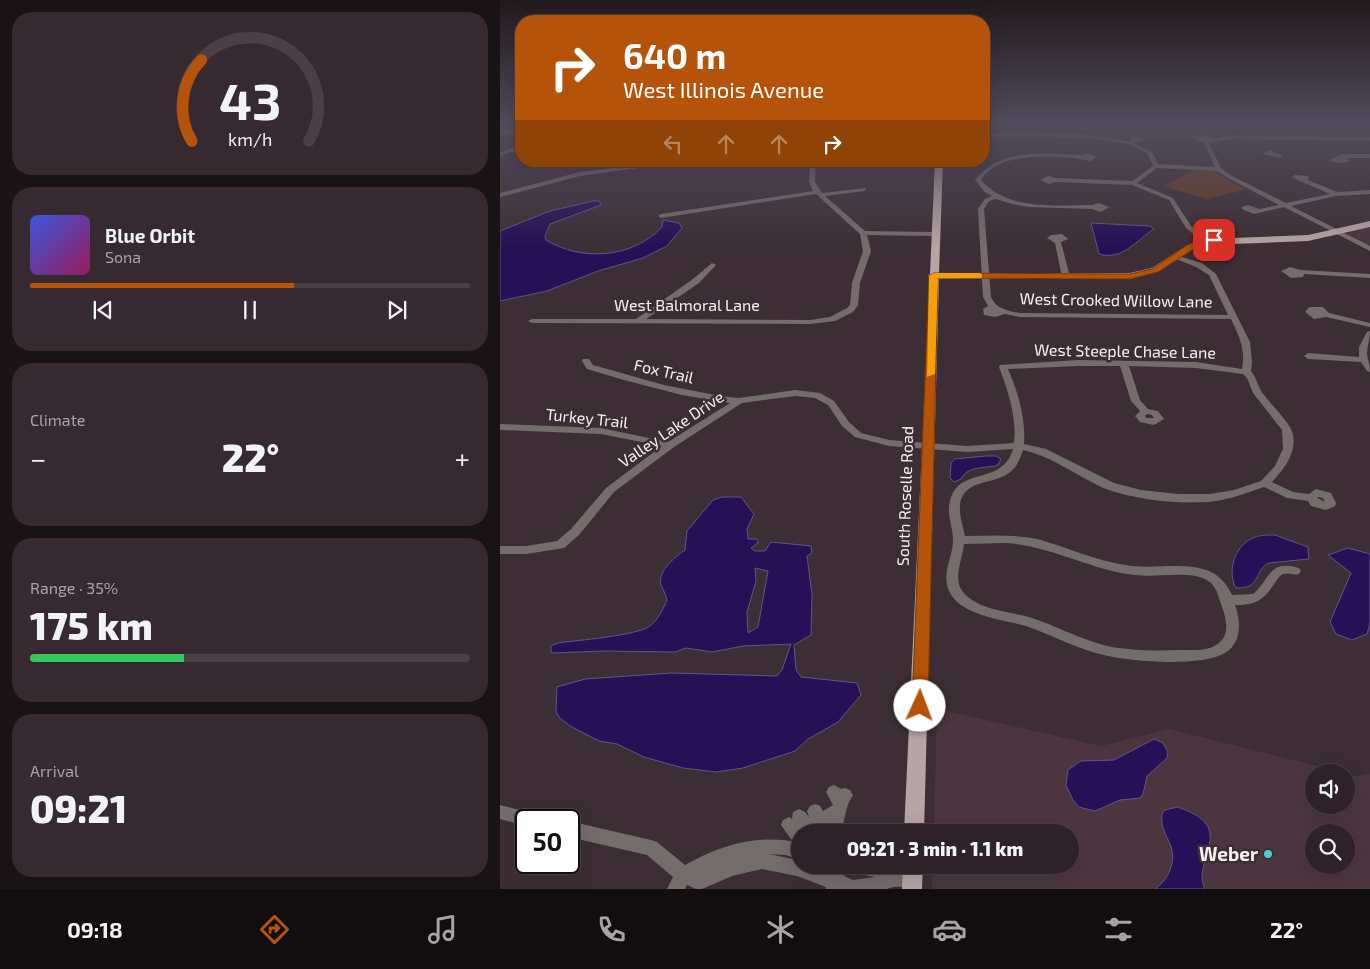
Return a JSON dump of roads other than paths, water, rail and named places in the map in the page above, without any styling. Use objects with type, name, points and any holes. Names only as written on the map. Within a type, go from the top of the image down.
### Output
[{"type":"main road","name":"South Roselle Road","points":[[914,824],[939,167]]},
{"type":"main road","points":[[934,276],[1121,277],[1139,275],[1155,270],[1192,246],[1206,242],[1290,240],[1370,224]]},
{"type":"street","points":[[1217,164],[1219,169]]},
{"type":"street","points":[[1133,183],[1156,166],[1219,169],[1370,249]]},
{"type":"street","points":[[500,195],[580,174],[638,167]]},
{"type":"street","points":[[813,167],[812,182],[819,194],[863,233],[935,234]]},
{"type":"street","points":[[989,167],[983,171],[978,180],[983,189],[996,197],[1036,206],[1093,207]]},
{"type":"street","points":[[1306,179],[1336,194]]},
{"type":"street","points":[[1055,180],[1133,183],[1171,198],[1188,227],[1206,242]]},
{"type":"street","points":[[661,216],[864,189]]},
{"type":"street","points":[[1256,210],[1286,206],[1336,194],[1370,192]]},
{"type":"street","points":[[984,276],[981,207],[987,200],[996,197]]},
{"type":"street","name":"West Balmoral Lane","points":[[532,321],[810,322],[841,316],[854,305],[856,283],[867,251],[863,233]]},
{"type":"street","points":[[1058,242],[1066,277]]},
{"type":"street","points":[[1175,257],[1210,271],[1246,342],[1248,362],[1246,372],[1251,377],[1256,391],[1287,430],[1288,449],[1280,467],[1266,483],[1291,496],[1310,498]]},
{"type":"street","points":[[638,321],[696,281],[712,265]]},
{"type":"street","points":[[1300,272],[1370,276]]},
{"type":"street","name":"West Crooked Willow Lane","points":[[984,276],[987,297],[999,310],[1020,315],[1233,317]]},
{"type":"street","points":[[1326,315],[1370,326]]},
{"type":"street","points":[[1370,334],[1363,346],[1363,360],[1370,369]]},
{"type":"street","points":[[1308,356],[1363,360]]},
{"type":"street","name":"Fox Trail","points":[[586,361],[590,367],[626,378],[686,393],[739,401]]},
{"type":"street","name":"West Steeple Chase Lane","points":[[1019,446],[1017,405],[1011,384],[1002,367],[1079,363],[1196,365],[1246,372]]},
{"type":"street","points":[[1124,364],[1136,401],[1145,411]]},
{"type":"street","name":"Valley Lake Drive","points":[[500,550],[526,550],[560,545],[575,532],[610,490],[670,445],[739,401],[795,393],[817,395],[831,403],[845,424],[858,435],[889,443],[968,449],[1019,446],[1042,451],[1110,486],[1141,494],[1179,498],[1210,498],[1236,493],[1266,483]]},
{"type":"street","name":"Turkey Trail","points":[[500,427],[601,431],[670,445]]},
{"type":"street","points":[[959,540],[1020,540],[1035,542],[1116,569],[1201,573],[1215,580],[1221,586],[1233,622],[1231,638],[1219,650],[1194,655],[1116,653],[1087,645],[1022,620],[979,608],[966,602],[959,596],[952,581],[959,540],[953,514],[955,499],[959,492],[974,480],[1006,470],[1016,458],[1019,446]]},
{"type":"street","points":[[1226,600],[1254,599],[1259,596],[1269,578],[1279,570],[1295,571]]},
{"type":"street","points":[[806,820],[840,800],[835,824]]},
{"type":"street","points":[[500,812],[515,816]]},
{"type":"street","points":[[580,832],[651,848],[680,882],[699,882],[732,868],[762,861],[797,868],[834,886],[853,888],[874,887],[890,878],[912,878]]},
{"type":"street","points":[[680,882],[706,862],[745,848],[791,848]]},
{"type":"street","points":[[884,874],[890,878]]},
{"type":"place","name":"Weber","points":[[1268,854]]}]
